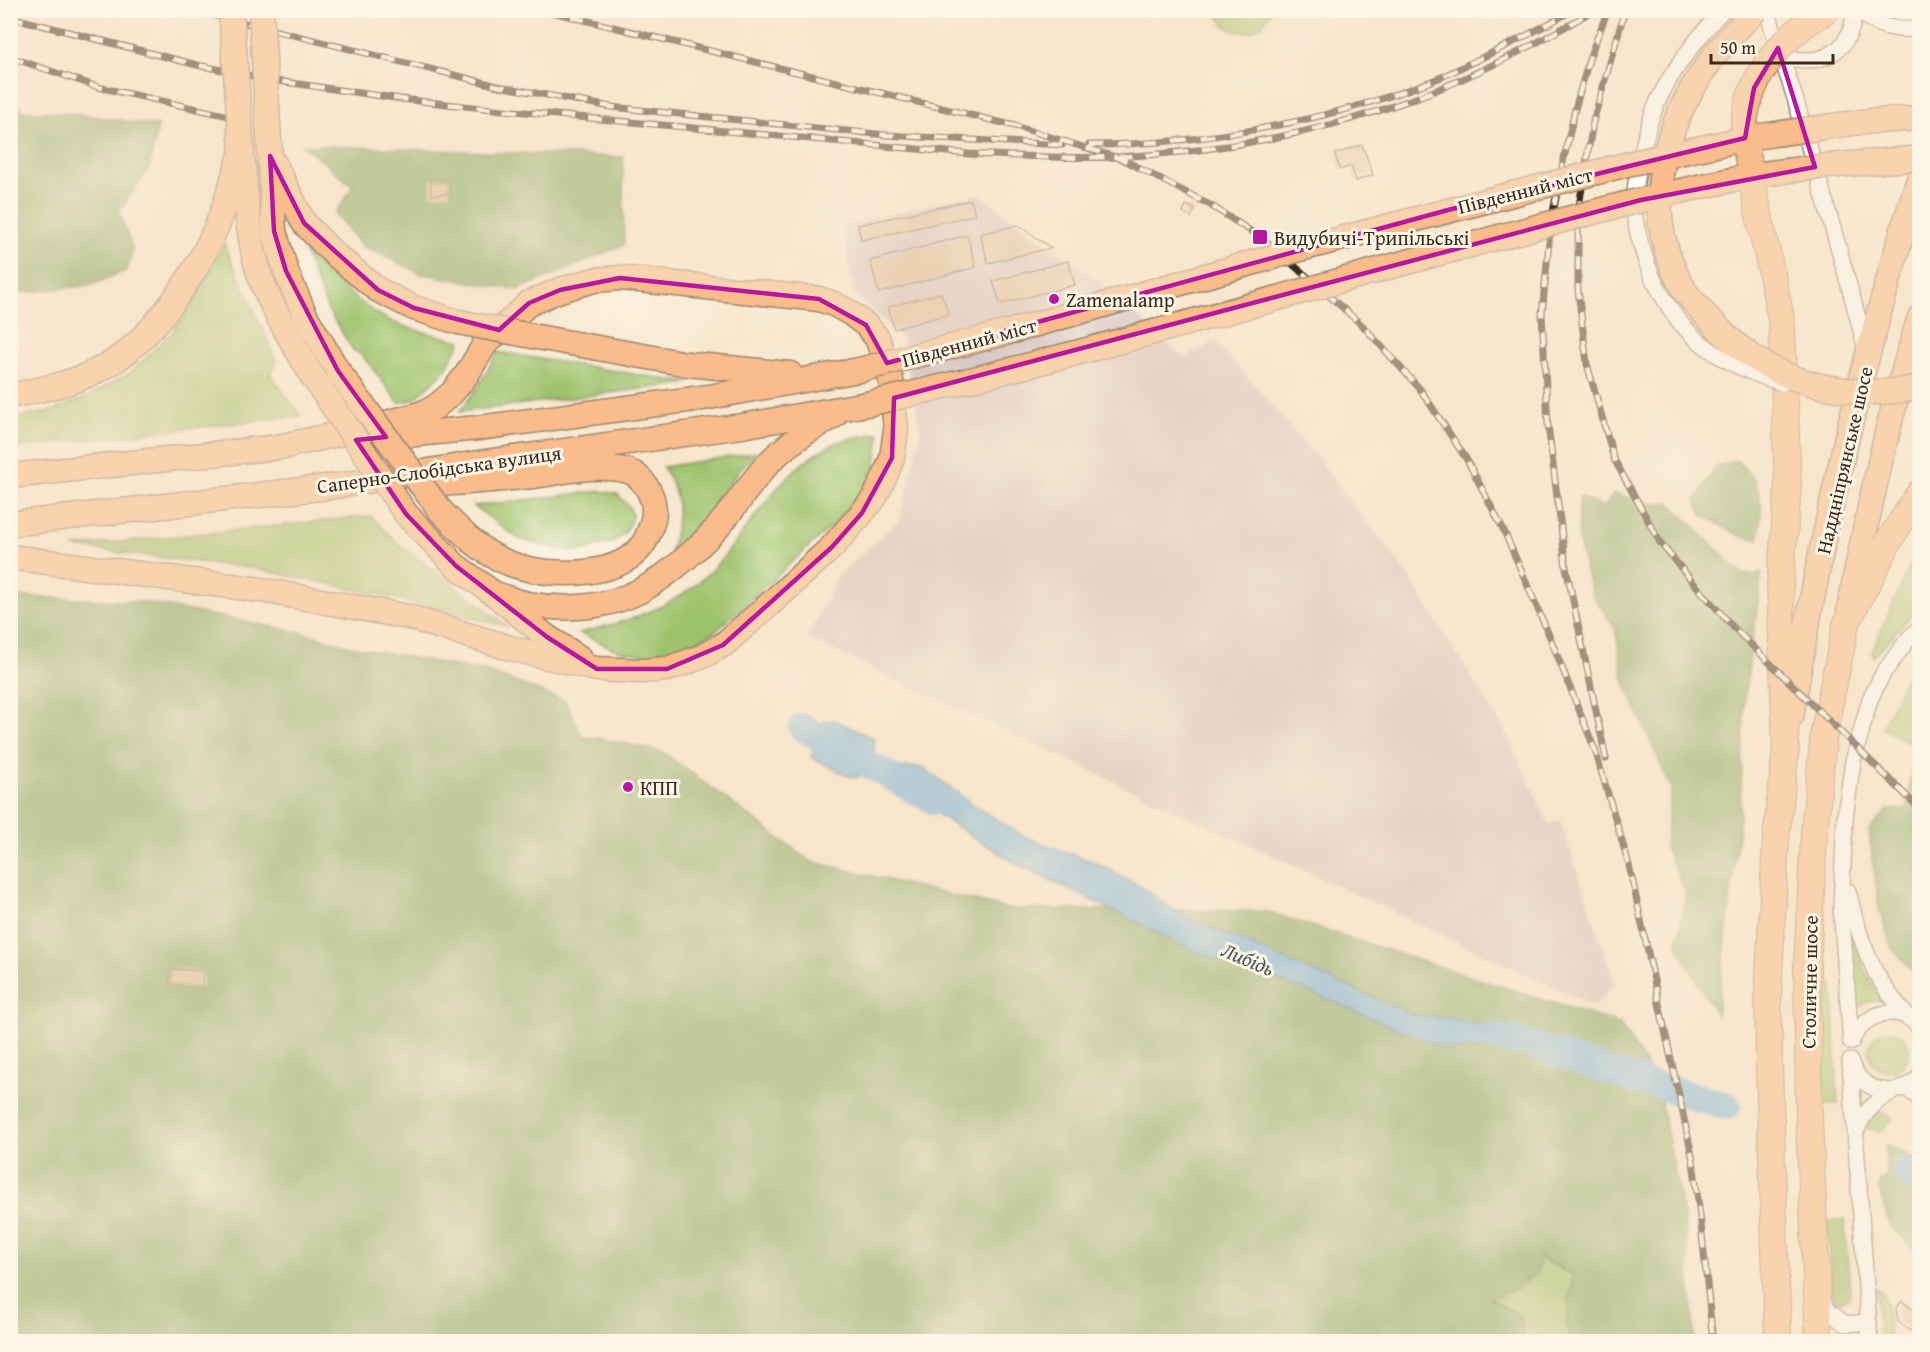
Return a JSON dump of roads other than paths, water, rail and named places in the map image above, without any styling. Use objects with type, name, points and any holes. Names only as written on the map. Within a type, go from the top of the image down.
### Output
[{"type":"highway","name":"Столичне шосе","points":[[1778,1341],[1768,995],[1776,839],[1786,748],[1780,586],[1788,488],[1782,326],[1757,209],[1744,126],[1754,88],[1775,50],[1812,19],[1828,10]]},
{"type":"highway","name":"Столичне шосе","points":[[1819,1341],[1809,1119],[1807,965],[1814,834],[1824,731],[1846,624],[1890,539],[1920,492]]},
{"type":"main road","points":[[231,10],[250,233],[261,278],[277,314],[311,374],[406,514],[456,566],[547,637],[597,669]]},
{"type":"main road","points":[[261,10],[274,231],[286,271],[305,315],[338,371],[439,509],[467,538],[490,554],[511,565],[551,573],[581,573],[607,568],[631,556],[643,545],[652,525],[654,510],[651,497],[642,480],[630,472],[605,468],[468,483],[336,486]]},
{"type":"main road","points":[[1757,10],[1720,48],[1699,75],[1670,134],[1661,177],[1659,203],[1666,246],[1674,267],[1685,290],[1720,332],[1746,354],[1781,373],[1804,382],[1874,392],[1893,392],[1920,387]]},
{"type":"main road","name":"Південний міст","points":[[859,370],[1016,330],[1297,250],[1632,163],[1752,137],[1861,122],[1920,118]]},
{"type":"main road","points":[[10,396],[81,378],[107,366],[135,346],[157,323],[175,299],[207,247],[219,220],[242,152]]},
{"type":"main road","points":[[270,156],[304,223],[333,253],[378,290],[414,308],[458,322],[687,364],[825,377]]},
{"type":"main road","name":"Південний міст","points":[[859,406],[1015,369],[1661,196],[1758,175],[1815,167],[1920,158]]},
{"type":"main road","name":"Наддніпрянське шосе","points":[[1786,748],[1801,654],[1849,427],[1903,228],[1920,176]]},
{"type":"main road","points":[[10,557],[261,590],[409,617],[510,648],[597,669],[640,672],[667,669],[700,657],[723,645],[832,547],[875,497],[892,458],[896,430],[891,380],[877,338],[866,325],[834,304],[819,299],[620,278],[594,280],[560,290],[529,303],[485,344],[452,393],[434,408],[368,428],[273,448]]},
{"type":"main road","name":"Наддніпрянське шосе","points":[[1846,624],[1869,508],[1895,397],[1920,317]]},
{"type":"main road","name":"Саперно-Слобідська вулиця","points":[[10,476],[478,428],[709,397],[859,370]]},
{"type":"main road","points":[[547,637],[542,622],[546,613],[564,608],[608,603],[639,591],[670,570],[717,527],[766,465],[802,434],[859,406]]},
{"type":"main road","name":"Саперно-Слобідська вулиця","points":[[10,524],[336,486],[478,463],[742,426],[859,406]]},
{"type":"main road","points":[[493,594],[528,604],[564,608]]},
{"type":"street","points":[[1723,10],[1687,54],[1663,91],[1653,113],[1636,181],[1634,215],[1643,255],[1653,279],[1682,326],[1707,347],[1755,375],[1784,383],[1804,382]]},
{"type":"street","points":[[1768,10],[1849,283],[1867,356]]},
{"type":"street","points":[[1781,55],[1796,61],[1813,61],[1830,54],[1845,43],[1854,24],[1857,10],[1890,29],[1920,28]]},
{"type":"street","points":[[1870,1341],[1841,907],[1845,817],[1853,761],[1870,699],[1884,672],[1920,627]]},
{"type":"street","points":[[1843,870],[1857,929],[1868,957],[1881,982],[1914,1023]]},
{"type":"street","points":[[1851,1042],[1863,1022],[1874,1016],[1886,1013],[1898,1014],[1914,1023]]},
{"type":"street","points":[[1850,1061],[1854,1071],[1871,1088],[1882,1091],[1900,1089],[1920,1099]]},
{"type":"street","points":[[1855,1138],[1860,1121],[1869,1108],[1920,1076]]},
{"type":"street","points":[[1816,1289],[1827,1310],[1845,1324],[1869,1322]]},
{"type":"water","points":[[834,720],[874,738],[872,761],[867,770],[857,778],[845,775],[811,757],[824,721]]},
{"type":"water","points":[[900,767],[923,767],[972,804],[1025,837],[1097,863],[1140,886],[1180,914],[1320,975],[1414,1015],[1455,1019],[1530,1039],[1523,1050],[1446,1049],[1305,990],[1197,952],[1015,863],[902,792]]},
{"type":"waterway","name":"Либідь","points":[[802,727],[934,801]]},
{"type":"waterway","name":"Либідь","points":[[1490,1036],[1522,1042],[1613,1073],[1727,1106]]},
{"type":"waterway","name":"Либідь","points":[[1906,1170],[1920,1181]]},
{"type":"railway","points":[[193,10],[498,86],[611,107],[886,135],[1062,145]]},
{"type":"railway","points":[[544,10],[1015,126],[1122,159],[1210,205],[1260,237],[1363,326],[1420,389],[1467,460],[1504,531],[1595,750],[1629,865],[1693,1160],[1713,1342]]},
{"type":"railway","points":[[1089,145],[1175,141],[1309,119],[1394,95],[1444,76],[1573,10]]},
{"type":"railway","points":[[10,17],[197,65],[278,81],[401,99],[969,154],[1079,158],[1156,154],[1239,144],[1280,137],[1361,116],[1439,89],[1479,72],[1594,10]]},
{"type":"railway","points":[[1606,759],[1566,567],[1548,425],[1542,314],[1551,222],[1564,158],[1590,56],[1608,10]]},
{"type":"railway","points":[[1625,10],[1593,122],[1578,212],[1578,290],[1587,364],[1614,459],[1661,544],[1692,581],[1734,628],[1920,809]]},
{"type":"railway","points":[[10,57],[98,87],[229,116]]},
{"type":"place","name":"Видубичі-Трипільські","points":[[1260,237]]},
{"type":"place","name":"Zamenalamp","points":[[1054,299]]},
{"type":"place","name":"КПП","points":[[628,787]]}]
